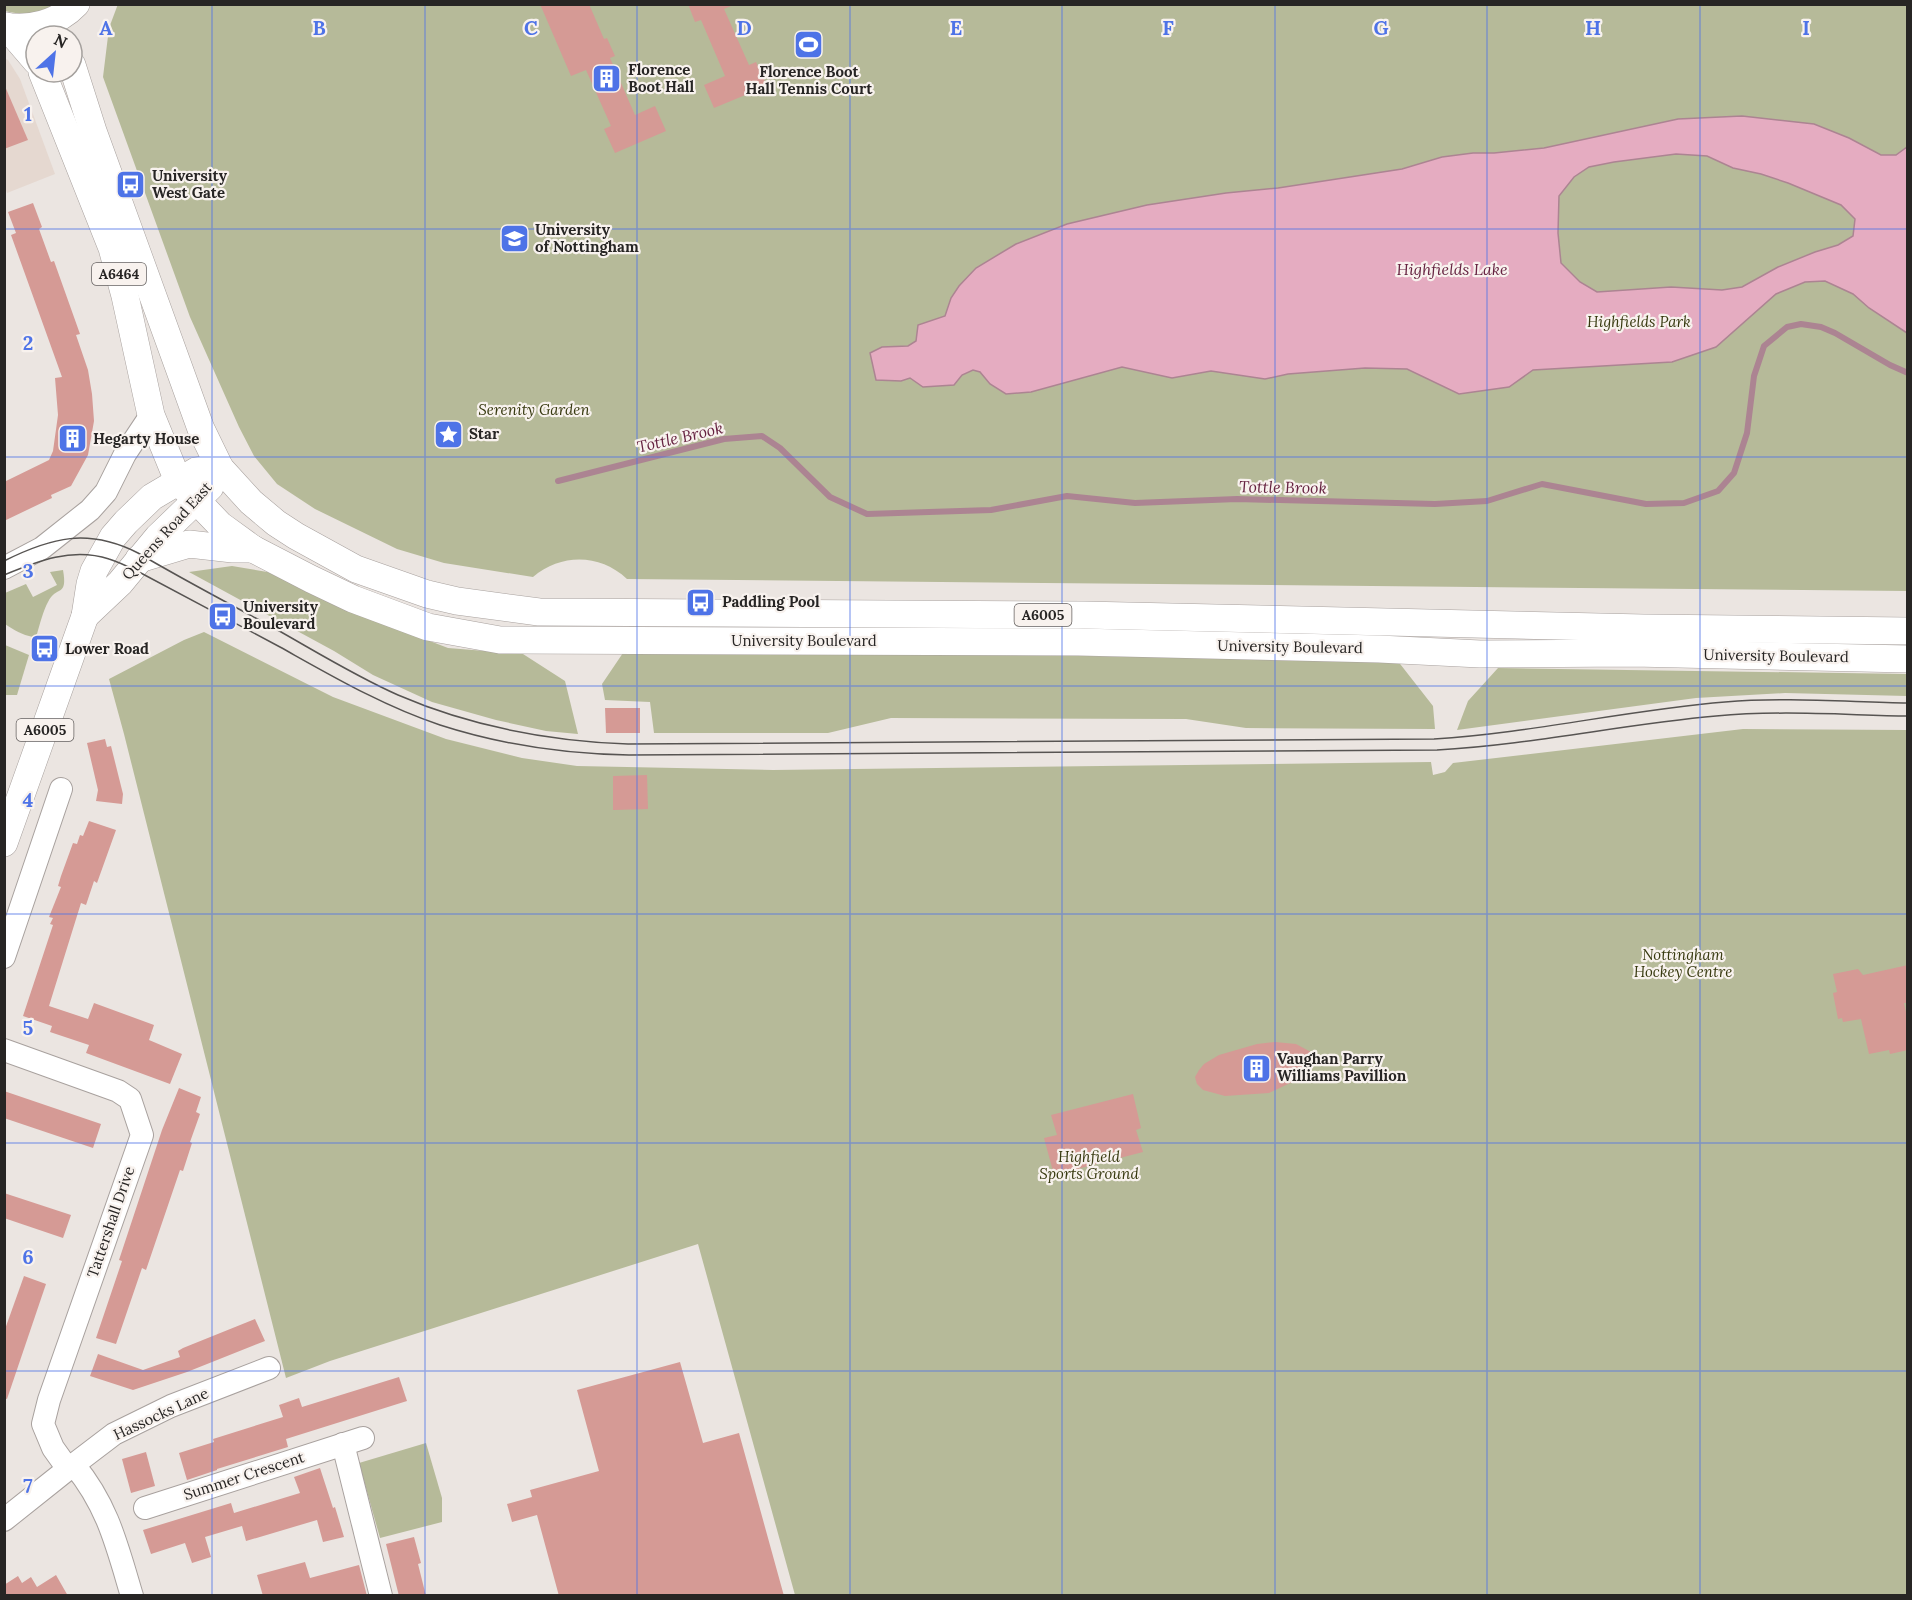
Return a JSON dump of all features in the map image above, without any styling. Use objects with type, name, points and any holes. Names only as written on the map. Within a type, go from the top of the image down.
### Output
[{"type":"main road","points":[[5,26],[31,27],[46,24],[60,18],[74,6]]},
{"type":"main road","points":[[69,24],[74,6]]},
{"type":"main road","points":[[5,26],[24,47]]},
{"type":"main road","name":"University Boulevard","points":[[47,84],[112,248],[151,415],[178,481],[220,525],[253,549],[353,599],[428,627],[500,640],[1078,642],[1380,649],[1480,654],[1633,653],[1908,659]]},
{"type":"main road","name":"University Boulevard","points":[[78,84],[201,429],[220,468],[251,502],[296,536],[356,569],[427,594],[457,601],[539,612],[1096,615],[1644,628],[1908,631]]},
{"type":"main road","name":"Queens Road East","points":[[4,843],[85,616],[90,584],[99,561],[113,537],[152,497],[196,471],[220,468]]},
{"type":"main road","name":"Queens Road East","points":[[85,616],[120,583],[158,537],[210,488],[220,468]]},
{"type":"main road","name":"A6005","points":[[140,559],[189,544],[253,549]]},
{"type":"street","points":[[4,568],[42,548],[90,510],[106,492],[125,454],[151,415]]},
{"type":"street","points":[[4,957],[61,789]]},
{"type":"street","name":"Tattershall Drive","points":[[4,1050],[118,1091],[130,1099],[142,1135],[49,1400],[44,1424],[53,1448],[71,1467]]},
{"type":"street","name":"Hassocks Lane","points":[[4,1520],[114,1434],[171,1406],[269,1368]]},
{"type":"street","name":"Summer Crescent","points":[[146,1508],[353,1441],[381,1596]]},
{"type":"street","points":[[71,1467],[88,1482],[109,1521],[132,1596]]},
{"type":"shaded area","points":[[4,58],[8,60],[20,79],[55,174],[7,193],[4,184]]},
{"type":"green space","name":"Highfields Park","points":[[118,4],[1907,5],[1907,591],[627,579],[605,565],[581,560],[568,560],[556,564],[533,577],[444,563],[397,549],[315,509],[277,484],[254,456],[239,427],[190,317],[103,77],[109,28]]},
{"type":"green space","points":[[4,5],[55,5],[25,14],[5,11]]},
{"type":"green space","points":[[232,566],[279,574],[349,610],[448,648],[523,654],[565,681],[578,734],[546,731],[432,702],[373,675],[334,651],[189,572]]},
{"type":"green space","points":[[63,570],[63,588],[48,602],[37,634],[33,637],[25,635],[5,624],[5,593],[26,584],[33,597],[57,585],[50,572]]},
{"type":"green space","name":"Highfield Sports Ground","points":[[204,632],[333,697],[446,739],[522,758],[577,766],[773,770],[1431,762],[1433,775],[1445,772],[1453,763],[1743,729],[1907,730],[1907,1595],[795,1595],[698,1244],[330,1361],[286,1378],[109,679]]},
{"type":"green space","points":[[5,645],[29,655],[17,695],[5,695]]},
{"type":"green space","points":[[625,650],[1397,660],[1433,706],[1435,729],[1246,728],[1186,719],[891,718],[828,733],[654,733],[650,702],[605,700],[602,684]]},
{"type":"green space","points":[[1498,668],[1907,674],[1907,696],[1785,693],[1696,698],[1457,730],[1468,701]]},
{"type":"green space","points":[[426,1443],[442,1498],[442,1522],[380,1538],[359,1463]]},
{"type":"water","name":"Highfields Lake","points":[[1742,116],[1814,124],[1849,138],[1881,155],[1896,155],[1907,147],[1907,333],[1869,308],[1853,294],[1825,281],[1805,282],[1776,294],[1716,347],[1672,362],[1533,370],[1509,387],[1459,394],[1407,369],[1365,368],[1288,374],[1265,379],[1211,371],[1172,378],[1122,367],[1031,392],[1006,394],[990,384],[980,372],[973,370],[962,375],[954,385],[923,387],[910,378],[901,381],[876,380],[870,353],[882,347],[908,346],[916,341],[918,325],[945,316],[951,298],[976,268],[1016,244],[1067,224],[1147,205],[1402,169],[1442,157],[1544,148],[1678,119]],"holes":[[[1676,154],[1707,156],[1733,168],[1788,183],[1841,205],[1855,219],[1853,236],[1838,245],[1778,267],[1742,287],[1722,290],[1671,287],[1597,292],[1580,282],[1561,263],[1558,233],[1559,196],[1574,177],[1589,167],[1614,162]]]},
{"type":"building","name":"Florence Boot Hall","points":[[540,4],[589,4],[604,39],[607,38],[615,56],[610,58],[635,115],[655,106],[666,131],[615,153],[604,129],[611,126],[586,70],[571,76]]},
{"type":"building","name":"Florence Boot Hall","points":[[688,4],[736,4],[724,9],[749,65],[756,62],[767,86],[714,108],[704,85],[725,76],[701,20],[695,22]]},
{"type":"building","points":[[4,84],[28,140],[4,149]]},
{"type":"building","points":[[33,203],[42,227],[39,229],[51,262],[54,261],[80,334],[76,335],[88,370],[94,421],[88,455],[71,486],[51,495],[52,498],[4,521],[4,482],[49,460],[53,451],[58,415],[55,378],[62,377],[11,235],[16,233],[8,212]]},
{"type":"building","points":[[605,708],[640,708],[640,733],[606,733]]},
{"type":"building","points":[[105,739],[107,747],[111,746],[123,794],[122,804],[96,801],[98,790],[87,743]]},
{"type":"building","points":[[647,775],[648,809],[613,810],[613,776]]},
{"type":"building","points":[[89,821],[116,830],[97,883],[94,881],[86,905],[81,903],[49,1006],[88,1019],[94,1003],[154,1025],[149,1040],[182,1054],[170,1084],[86,1053],[89,1045],[50,1032],[52,1026],[23,1016],[53,925],[50,924],[53,918],[49,917],[61,887],[58,886],[61,876],[73,843],[77,844],[80,835],[83,836]]},
{"type":"building","points":[[1908,965],[1908,1003],[1904,1003],[1908,1021],[1908,1050],[1890,1054],[1889,1050],[1869,1054],[1861,1019],[1843,1022],[1842,1018],[1838,1019],[1833,993],[1837,992],[1833,974],[1858,969],[1863,975]]},
{"type":"building","name":"Vaughan Parry Williams Pavillion","points":[[1275,1042],[1296,1044],[1311,1052],[1314,1058],[1312,1066],[1301,1078],[1269,1093],[1225,1096],[1203,1090],[1197,1084],[1195,1077],[1199,1070],[1219,1055],[1257,1044]]},
{"type":"building","points":[[179,1088],[201,1097],[196,1112],[200,1114],[183,1171],[180,1170],[146,1270],[142,1268],[116,1344],[96,1338],[162,1130]]},
{"type":"building","points":[[4,1091],[101,1124],[93,1148],[4,1118]]},
{"type":"building","points":[[1133,1094],[1141,1128],[1136,1130],[1143,1152],[1054,1175],[1044,1138],[1057,1135],[1051,1115]]},
{"type":"building","points":[[4,1193],[71,1215],[63,1238],[4,1218]]},
{"type":"building","points":[[24,1276],[46,1284],[7,1399],[4,1398],[4,1332]]},
{"type":"building","points":[[255,1319],[265,1341],[187,1372],[133,1390],[90,1376],[98,1354],[143,1370],[180,1357],[178,1351],[183,1348]]},
{"type":"building","points":[[680,1362],[703,1443],[739,1433],[784,1596],[559,1596],[537,1515],[512,1522],[507,1504],[532,1497],[530,1490],[599,1471],[577,1390]]},
{"type":"building","points":[[399,1377],[407,1401],[286,1439],[288,1447],[187,1480],[179,1453],[214,1442],[213,1439],[283,1417],[279,1405],[299,1398],[302,1407]]},
{"type":"building","points":[[146,1452],[155,1486],[131,1493],[122,1459]]},
{"type":"building","points":[[320,1468],[344,1537],[323,1542],[317,1520],[246,1541],[242,1526],[205,1537],[211,1557],[192,1563],[185,1543],[151,1554],[143,1530],[231,1503],[234,1513],[300,1493],[294,1477]]},
{"type":"building","points":[[414,1537],[426,1596],[399,1596],[386,1544]]},
{"type":"building","points":[[305,1562],[310,1578],[359,1565],[367,1596],[263,1596],[257,1575]]},
{"type":"building","points":[[56,1575],[68,1596],[4,1596],[4,1585],[18,1576],[22,1583],[31,1577],[37,1587]]},
{"type":"waterway","name":"Tottle Brook","points":[[558,481],[724,439],[762,436],[780,448],[830,497],[867,514],[991,510],[1067,496],[1135,503],[1237,499],[1435,504],[1487,501],[1542,484],[1646,504],[1684,503],[1718,491],[1734,473],[1747,433],[1754,376],[1764,346],[1787,327],[1801,324],[1821,327],[1908,373]]},
{"type":"tram line","points":[[4,561],[54,541],[86,538],[120,545],[351,672],[398,695],[482,724],[569,740],[628,744],[1434,739],[1507,732],[1652,710],[1725,702],[1793,700],[1908,703]]},
{"type":"tram line","points":[[4,575],[42,561],[68,555],[82,554],[109,559],[139,572],[358,690],[398,709],[440,725],[487,738],[581,753],[629,755],[1437,750],[1507,744],[1740,714],[1908,716]]},
{"type":"place","name":"Florence Boot Hall Tennis Court","points":[[809,45]]},
{"type":"place","name":"Florence Boot Hall","points":[[607,79]]},
{"type":"place","name":"University West Gate","points":[[131,185]]},
{"type":"place","name":"University of Nottingham","points":[[514,239]]},
{"type":"place","name":"Star","points":[[448,434]]},
{"type":"place","name":"Hegarty House","points":[[72,439]]},
{"type":"place","name":"Paddling Pool","points":[[701,602]]},
{"type":"place","name":"University Boulevard","points":[[222,616]]},
{"type":"place","name":"Lower Road","points":[[44,649]]},
{"type":"place","name":"Vaughan Parry Williams Pavillion","points":[[1256,1068]]},
{"type":"park label","name":"Serenity Garden","points":[[534,410]]},
{"type":"park label","name":"Nottingham Hockey Centre","points":[[1683,964]]}]
